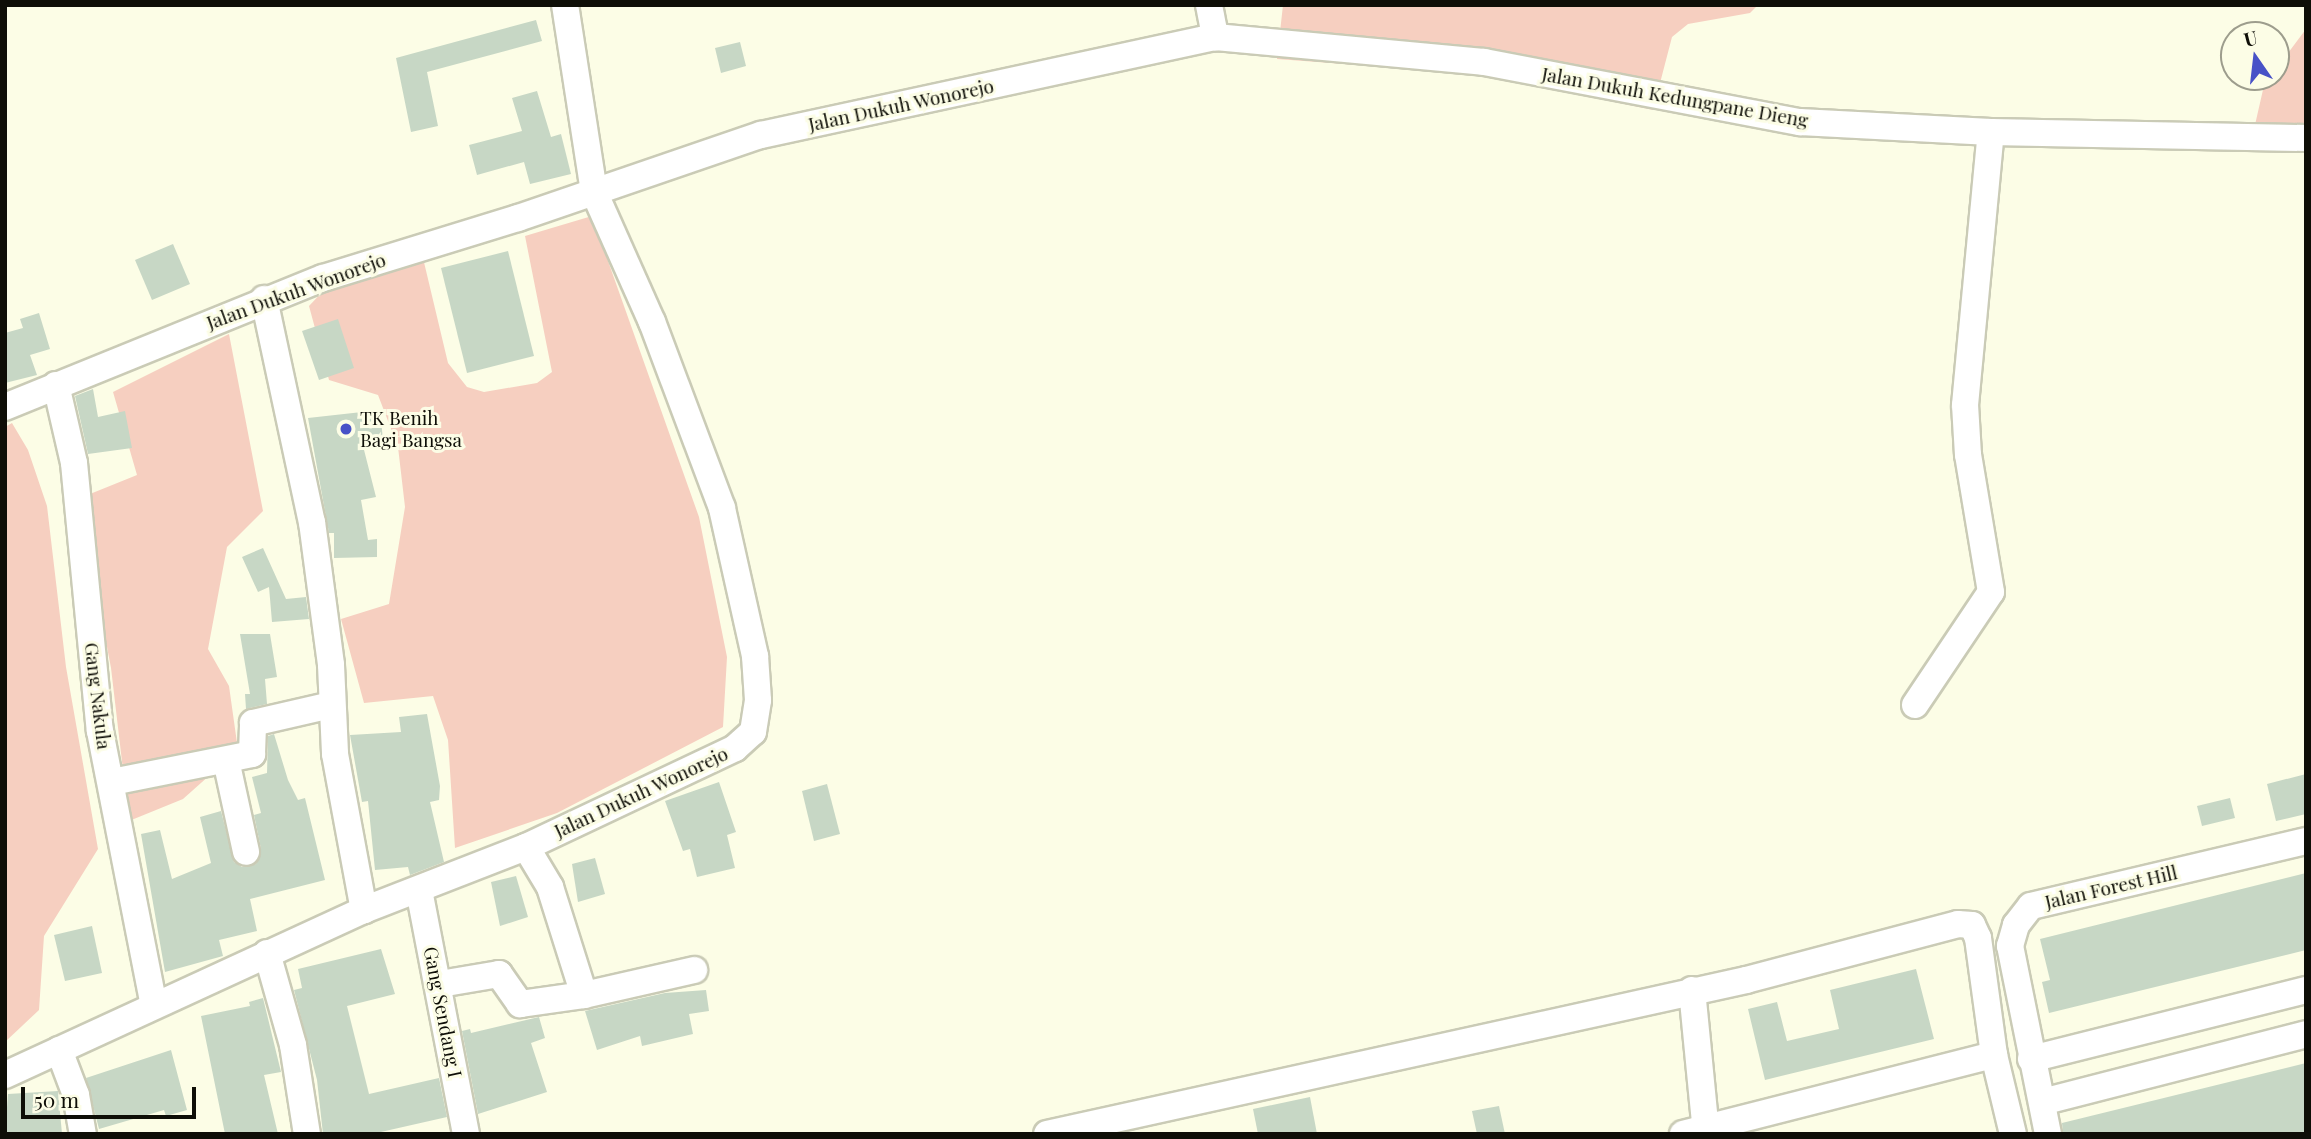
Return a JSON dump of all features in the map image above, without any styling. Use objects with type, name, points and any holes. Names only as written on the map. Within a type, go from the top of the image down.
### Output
[{"type":"street","points":[[565,5],[594,192]]},
{"type":"street","points":[[1209,5],[1214,37]]},
{"type":"street","name":"Jalan Dukuh Wonorejo","points":[[5,407],[264,299],[761,135],[1214,37]]},
{"type":"street","name":"Jalan Dukuh Kedungpane Dieng","points":[[1214,37],[1484,62],[1800,122],[1991,132],[2306,138]]},
{"type":"street","points":[[1915,705],[1991,592],[1968,454],[1965,405],[1991,132]]},
{"type":"street","name":"Jalan Dukuh Wonorejo","points":[[5,1075],[364,910],[526,847],[735,748],[753,732],[758,700],[755,656],[722,508],[652,322],[594,192]]},
{"type":"street","points":[[264,299],[312,522],[331,665],[331,705],[364,910]]},
{"type":"street","name":"Gang Nakula","points":[[57,385],[74,463],[100,731],[154,1005]]},
{"type":"street","points":[[112,782],[254,752],[253,723],[331,705]]},
{"type":"street","points":[[226,760],[246,852]]},
{"type":"street","name":"Jalan Forest Hill","points":[[2048,1134],[2010,946],[2016,925],[2031,906],[2306,841]]},
{"type":"street","points":[[526,847],[550,887],[584,995]]},
{"type":"street","name":"Gang Sendang I","points":[[419,890],[440,984],[466,1134]]},
{"type":"street","points":[[1047,1134],[1692,990],[1958,924],[1972,925],[1982,961],[1994,1055],[2013,1134]]},
{"type":"street","points":[[267,953],[293,1045],[307,1134]]},
{"type":"street","points":[[440,984],[499,974],[520,1003],[584,995],[694,970]]},
{"type":"street","points":[[1692,990],[1698,1132],[1994,1055]]},
{"type":"street","points":[[2031,1059],[2306,990]]},
{"type":"street","points":[[2042,1102],[2306,1034]]},
{"type":"street","points":[[60,1051],[76,1095],[83,1134]]},
{"type":"shaded area","points":[[1283,5],[1758,5],[1750,13],[1688,24],[1672,37],[1653,110],[1479,74],[1277,59]]},
{"type":"shaded area","points":[[2306,29],[2306,141],[2252,138],[2263,91],[2290,91],[2290,50]]},
{"type":"shaded area","points":[[592,216],[699,517],[727,657],[723,727],[557,813],[455,848],[448,740],[433,696],[364,703],[341,619],[389,604],[405,507],[398,447],[378,395],[329,380],[309,306],[327,287],[423,258],[448,363],[467,387],[484,392],[537,383],[552,372],[525,236]]},
{"type":"shaded area","points":[[229,334],[263,511],[227,547],[208,649],[229,686],[238,750],[183,799],[129,821],[111,668],[96,589],[90,494],[137,475],[113,392]]},
{"type":"shaded area","points":[[12,423],[28,450],[47,506],[66,667],[98,849],[44,936],[39,1010],[5,1042],[5,427]]},
{"type":"building","points":[[536,20],[542,41],[427,72],[438,126],[411,132],[396,58]]},
{"type":"building","points":[[740,42],[746,66],[721,73],[715,48]]},
{"type":"building","points":[[537,91],[551,137],[561,134],[571,174],[530,184],[524,162],[477,175],[469,145],[522,131],[512,98]]},
{"type":"building","points":[[173,244],[190,284],[152,300],[135,260]]},
{"type":"building","points":[[508,251],[534,356],[467,373],[441,268]]},
{"type":"building","points":[[39,313],[50,349],[30,355],[37,375],[5,383],[5,333],[23,328],[20,319]]},
{"type":"building","points":[[338,319],[354,368],[319,380],[302,331]]},
{"type":"building","points":[[93,389],[98,417],[125,411],[132,448],[88,454],[75,396]]},
{"type":"building","points":[[380,410],[383,440],[362,442],[376,497],[361,500],[368,540],[377,539],[377,557],[334,558],[334,533],[329,533],[308,418]]},
{"type":"building","points":[[263,548],[286,599],[306,597],[309,619],[272,622],[269,587],[258,592],[242,557]]},
{"type":"building","points":[[240,634],[270,634],[277,677],[265,679],[267,704],[246,709],[245,694],[250,694]]},
{"type":"building","points":[[427,714],[440,786],[439,800],[430,802],[444,862],[410,875],[408,867],[375,870],[368,801],[362,802],[350,735],[401,732],[399,717]]},
{"type":"building","points":[[274,734],[288,780],[298,800],[305,798],[325,880],[250,899],[257,931],[219,940],[223,956],[165,972],[141,834],[160,830],[172,879],[211,863],[200,817],[221,811],[234,862],[242,867],[256,864],[261,849],[254,815],[261,813],[252,777],[267,773],[268,736]]},
{"type":"building","points":[[2306,774],[2306,814],[2276,821],[2267,784]]},
{"type":"building","points":[[719,782],[736,832],[727,835],[735,868],[697,877],[690,849],[683,851],[665,801]]},
{"type":"building","points":[[827,784],[840,834],[814,841],[802,791]]},
{"type":"building","points":[[2230,798],[2235,818],[2202,826],[2197,806]]},
{"type":"building","points":[[595,858],[605,894],[578,902],[572,864]]},
{"type":"building","points":[[2306,873],[2306,950],[2049,1013],[2042,982],[2050,980],[2040,939]]},
{"type":"building","points":[[516,876],[528,917],[500,926],[491,882]]},
{"type":"building","points":[[92,926],[102,973],[65,981],[54,935]]},
{"type":"building","points":[[381,949],[395,994],[347,1006],[369,1094],[439,1078],[447,1117],[372,1134],[323,1134],[317,1080],[294,990],[302,988],[298,969]]},
{"type":"building","points":[[1916,969],[1934,1039],[1765,1080],[1748,1009],[1777,1002],[1787,1041],[1839,1029],[1830,990]]},
{"type":"building","points":[[706,990],[709,1011],[689,1014],[693,1034],[642,1046],[640,1036],[597,1050],[585,1011],[665,993]]},
{"type":"building","points":[[263,998],[281,1072],[264,1075],[278,1134],[225,1134],[201,1016],[250,1006],[249,1002]]},
{"type":"building","points":[[539,1017],[545,1038],[531,1043],[547,1092],[478,1114],[462,1031],[470,1029],[471,1033]]},
{"type":"building","points":[[171,1050],[187,1110],[166,1116],[164,1110],[99,1129],[86,1078]]},
{"type":"building","points":[[2306,1063],[2306,1134],[2063,1134],[2062,1123]]},
{"type":"building","points":[[58,1091],[62,1134],[5,1134],[8,1094]]},
{"type":"building","points":[[1310,1097],[1317,1134],[1258,1134],[1253,1109]]},
{"type":"building","points":[[1499,1106],[1505,1134],[1477,1134],[1472,1111]]},
{"type":"place","name":"TK Benih Bagi Bangsa","points":[[346,429]]}]
